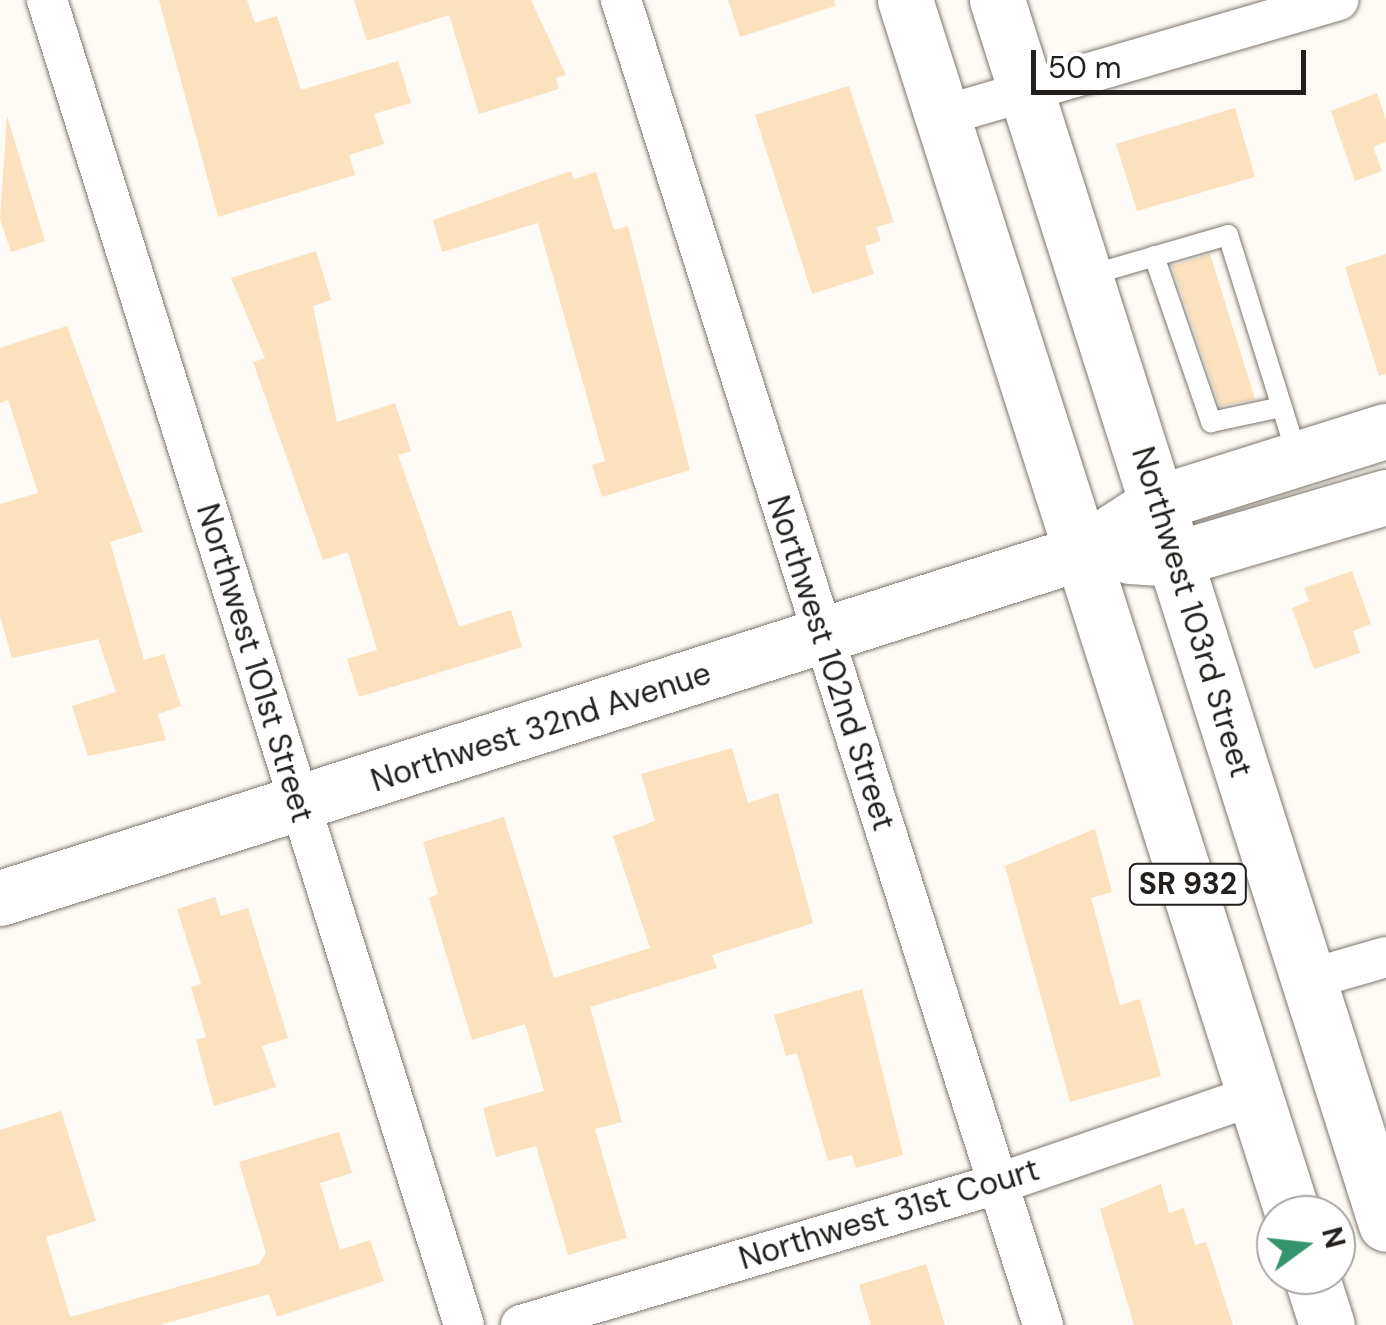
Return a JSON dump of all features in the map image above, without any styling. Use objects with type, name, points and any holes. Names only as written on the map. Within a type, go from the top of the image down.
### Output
[{"type":"main road","name":"SR 932","points":[[905,0],[1286,1195]]},
{"type":"main road","name":"Northwest 103rd Street","points":[[998,0],[1386,1224]]},
{"type":"main road","name":"Northwest 32nd Avenue","points":[[0,898],[298,806],[1082,552],[1157,503],[1386,431]]},
{"type":"main road","name":"Northwest 32nd Avenue","points":[[1082,552],[1175,560],[1386,497]]},
{"type":"main road","points":[[1317,1295],[1327,1325]]},
{"type":"street","name":"Northwest 101st Street","points":[[48,0],[464,1325]]},
{"type":"street","name":"Northwest 102nd Street","points":[[621,0],[1042,1325]]},
{"type":"street","points":[[942,116],[1338,0]]},
{"type":"street","points":[[1307,980],[1386,957]]},
{"type":"street","name":"Northwest 31st Court","points":[[521,1325],[997,1184],[1255,1095]]},
{"type":"lane","points":[[1086,276],[1228,235],[1298,459]]},
{"type":"lane","points":[[1154,256],[1211,422],[1281,407]]},
{"type":"building","points":[[159,0],[247,0],[255,23],[277,16],[301,90],[398,61],[411,103],[374,114],[384,144],[349,155],[355,175],[218,217]]},
{"type":"building","points":[[354,0],[531,0],[566,75],[556,78],[559,89],[479,114],[449,15],[367,41]]},
{"type":"building","points":[[728,0],[834,0],[835,6],[740,37]]},
{"type":"building","points":[[849,86],[894,222],[876,227],[881,241],[865,246],[874,274],[812,294],[755,115]]},
{"type":"building","points":[[1377,93],[1386,120],[1386,142],[1373,147],[1382,171],[1355,181],[1331,111]]},
{"type":"building","points":[[1235,108],[1255,177],[1137,211],[1116,144]]},
{"type":"building","points":[[7,116],[45,241],[11,252],[0,219]]},
{"type":"building","points":[[571,171],[574,179],[596,172],[614,230],[628,226],[690,470],[602,497],[592,465],[605,461],[538,223],[442,252],[433,220]]},
{"type":"building","points":[[316,251],[331,300],[313,306],[337,422],[395,403],[411,451],[398,455],[459,627],[511,610],[522,647],[359,697],[347,659],[377,650],[348,552],[323,560],[253,362],[265,358],[231,278]]},
{"type":"building","points":[[1210,254],[1255,399],[1220,406],[1172,266]]},
{"type":"building","points":[[1386,254],[1386,374],[1379,376],[1345,267]]},
{"type":"building","points":[[67,326],[143,532],[110,542],[144,660],[164,654],[181,706],[158,714],[166,740],[88,756],[72,706],[116,692],[98,639],[12,658],[0,616],[0,504],[38,493],[8,400],[0,403],[0,348]]},
{"type":"building","points":[[1352,571],[1371,624],[1353,631],[1360,653],[1314,669],[1292,608],[1309,601],[1304,588]]},
{"type":"building","points":[[732,748],[748,803],[778,793],[813,923],[712,955],[717,968],[590,1007],[622,1122],[595,1129],[627,1238],[568,1255],[536,1146],[496,1157],[483,1108],[544,1091],[525,1024],[472,1040],[429,898],[438,894],[423,842],[504,817],[554,978],[650,948],[613,836],[655,821],[641,774]]},
{"type":"building","points":[[1095,829],[1112,892],[1091,898],[1120,1005],[1140,999],[1161,1076],[1070,1102],[1005,866]]},
{"type":"building","points":[[215,897],[221,916],[248,908],[288,1038],[262,1046],[276,1087],[214,1106],[196,1040],[206,1037],[191,987],[201,984],[177,909]]},
{"type":"building","points":[[862,989],[903,1155],[856,1168],[852,1155],[828,1161],[797,1053],[786,1056],[774,1015]]},
{"type":"building","points":[[61,1111],[96,1221],[46,1237],[70,1317],[259,1264],[266,1253],[239,1162],[339,1132],[352,1173],[320,1183],[340,1250],[370,1240],[384,1281],[277,1317],[269,1294],[160,1325],[0,1325],[0,1130]]},
{"type":"building","points":[[1161,1184],[1169,1213],[1184,1208],[1195,1245],[1206,1242],[1233,1325],[1134,1325],[1100,1209]]},
{"type":"building","points":[[926,1264],[945,1325],[871,1325],[859,1285]]}]
